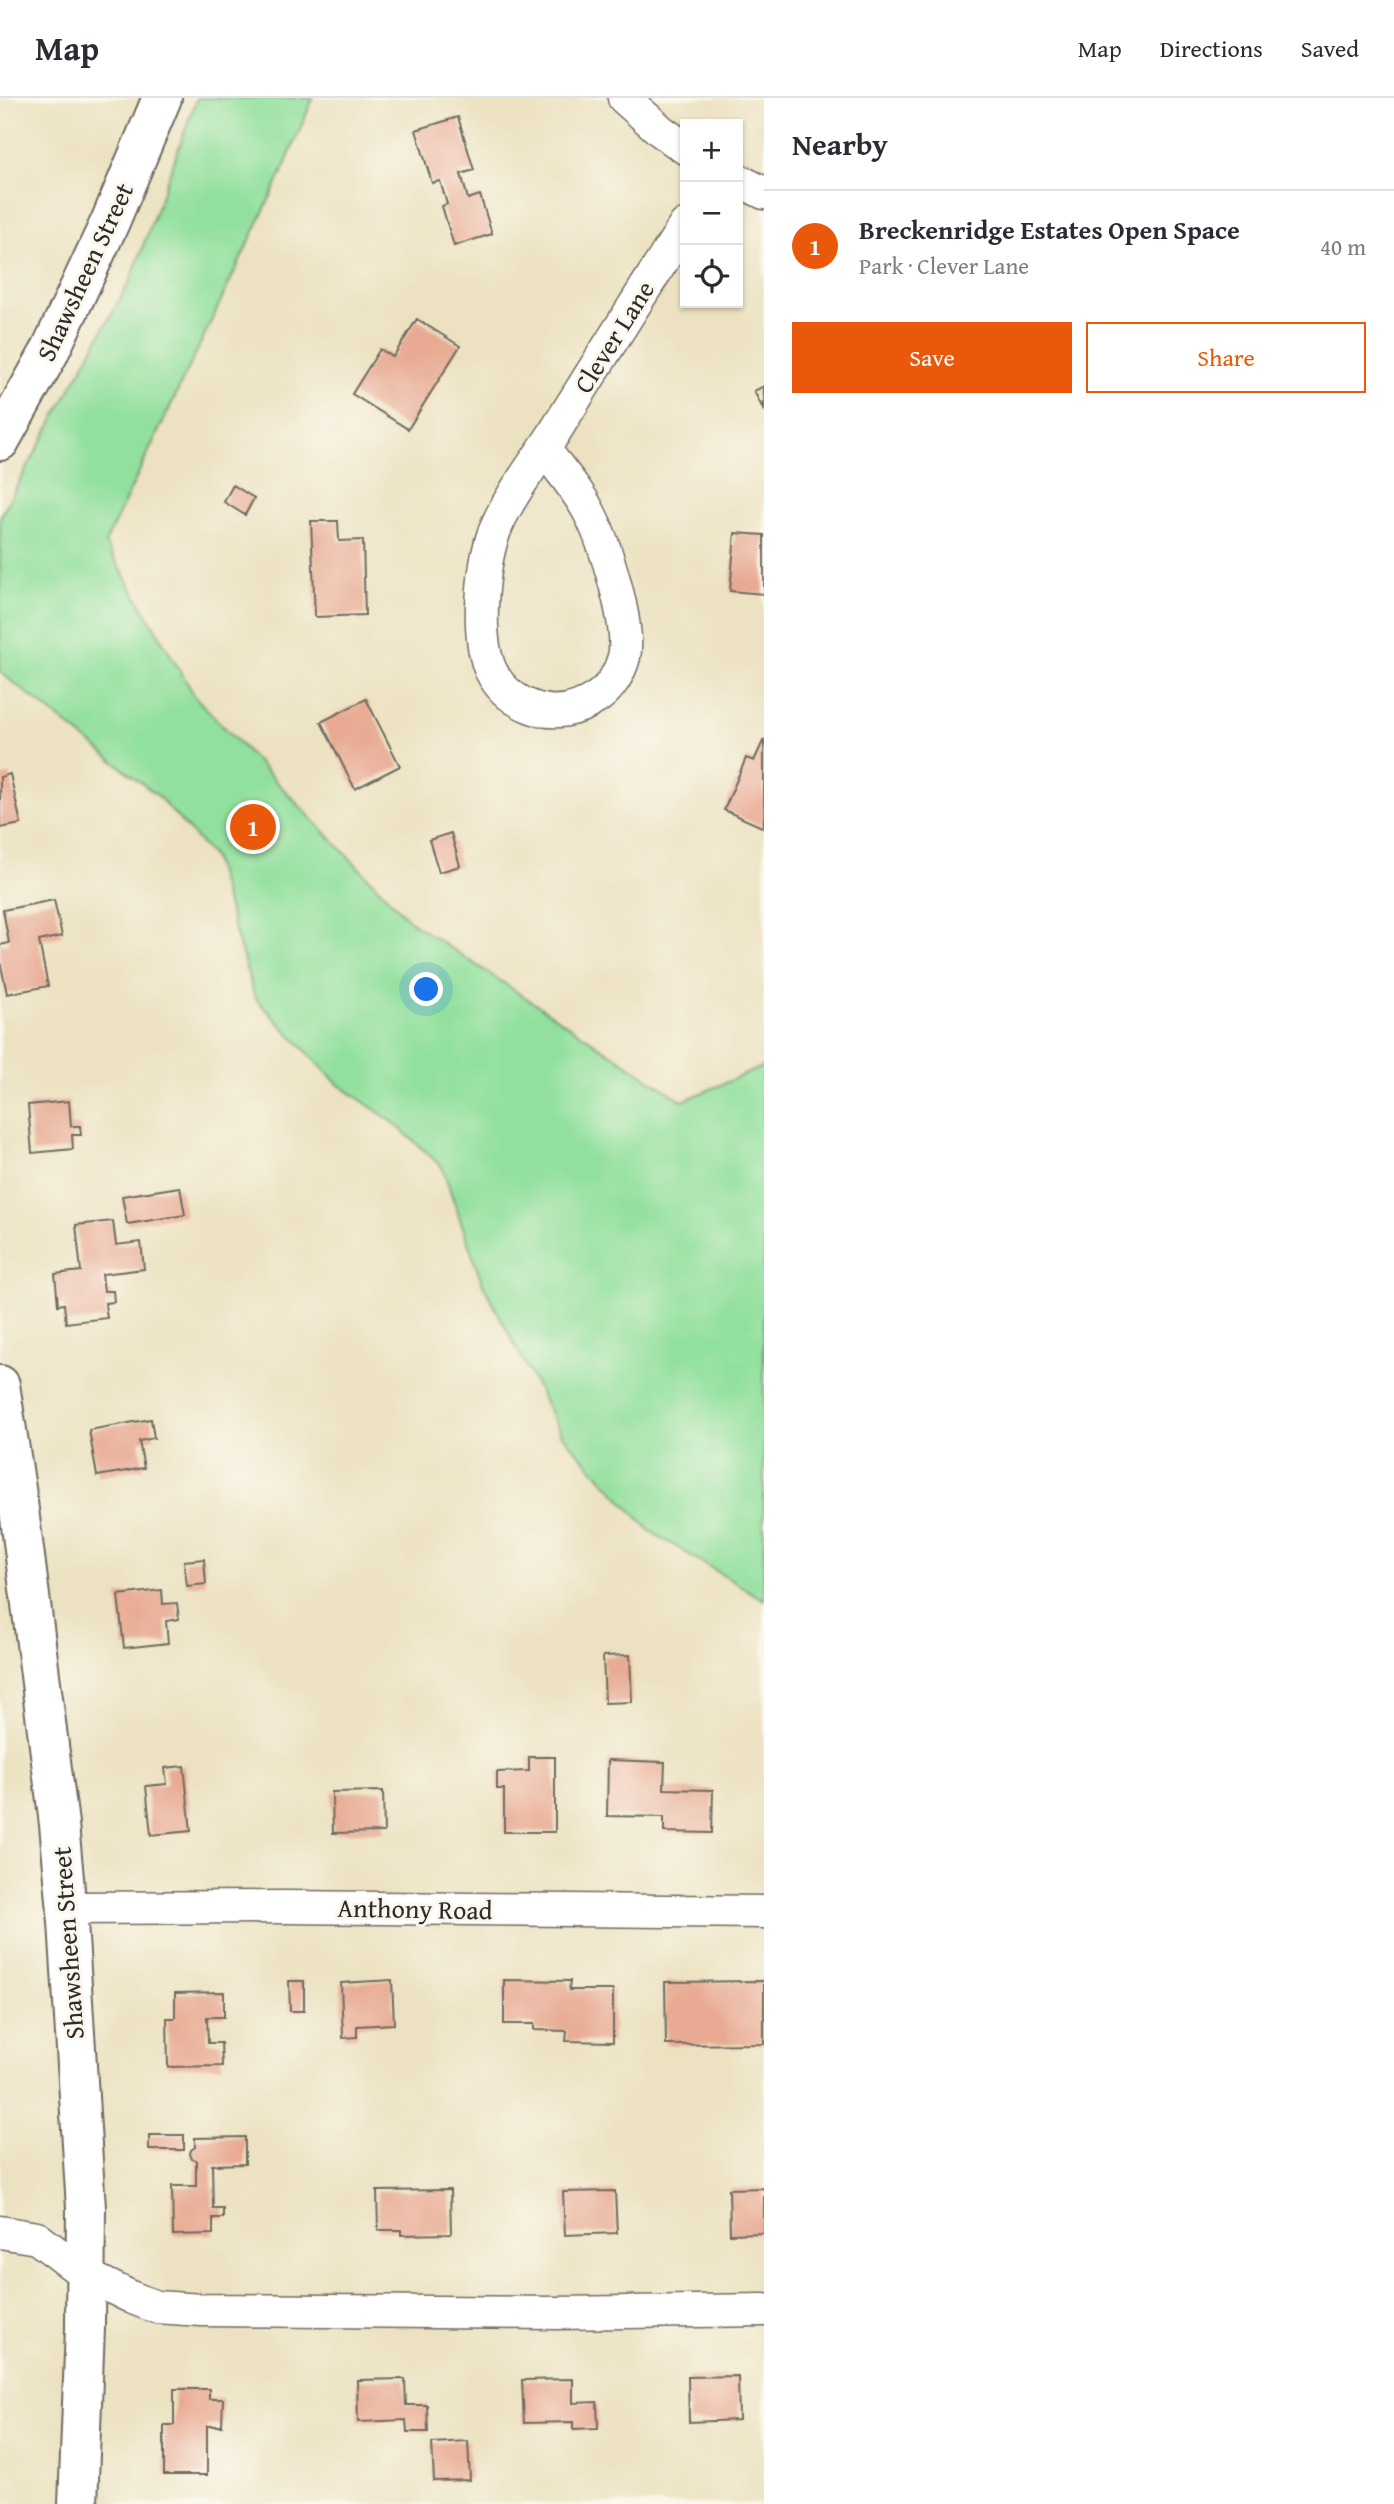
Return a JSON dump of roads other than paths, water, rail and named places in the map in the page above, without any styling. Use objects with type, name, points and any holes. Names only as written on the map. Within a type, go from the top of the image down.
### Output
[{"type":"main road","name":"Shawsheen Street","points":[[0,441],[49,353],[110,222],[162,98]]},
{"type":"main road","name":"Shawsheen Street","points":[[0,1385],[18,1502],[59,1824],[67,1908],[86,2208],[78,2504]]},
{"type":"street","points":[[624,98],[680,144]]},
{"type":"street","points":[[742,182],[764,193]]},
{"type":"street","name":"Clever Lane","points":[[544,449],[575,489],[590,515],[612,579],[625,643],[619,671],[602,694],[577,708],[563,711],[534,708],[521,703],[509,694],[492,671],[487,658],[484,633],[484,582],[488,553],[497,525],[544,449],[680,233]]},
{"type":"street","name":"Anthony Road","points":[[67,1908],[286,1907],[764,1912]]},
{"type":"street","points":[[0,2232],[37,2238],[86,2275],[156,2307],[202,2310],[557,2313],[764,2309]]},
{"type":"place","name":"Breckenridge Estates Open Space","points":[[253,827]]}]
